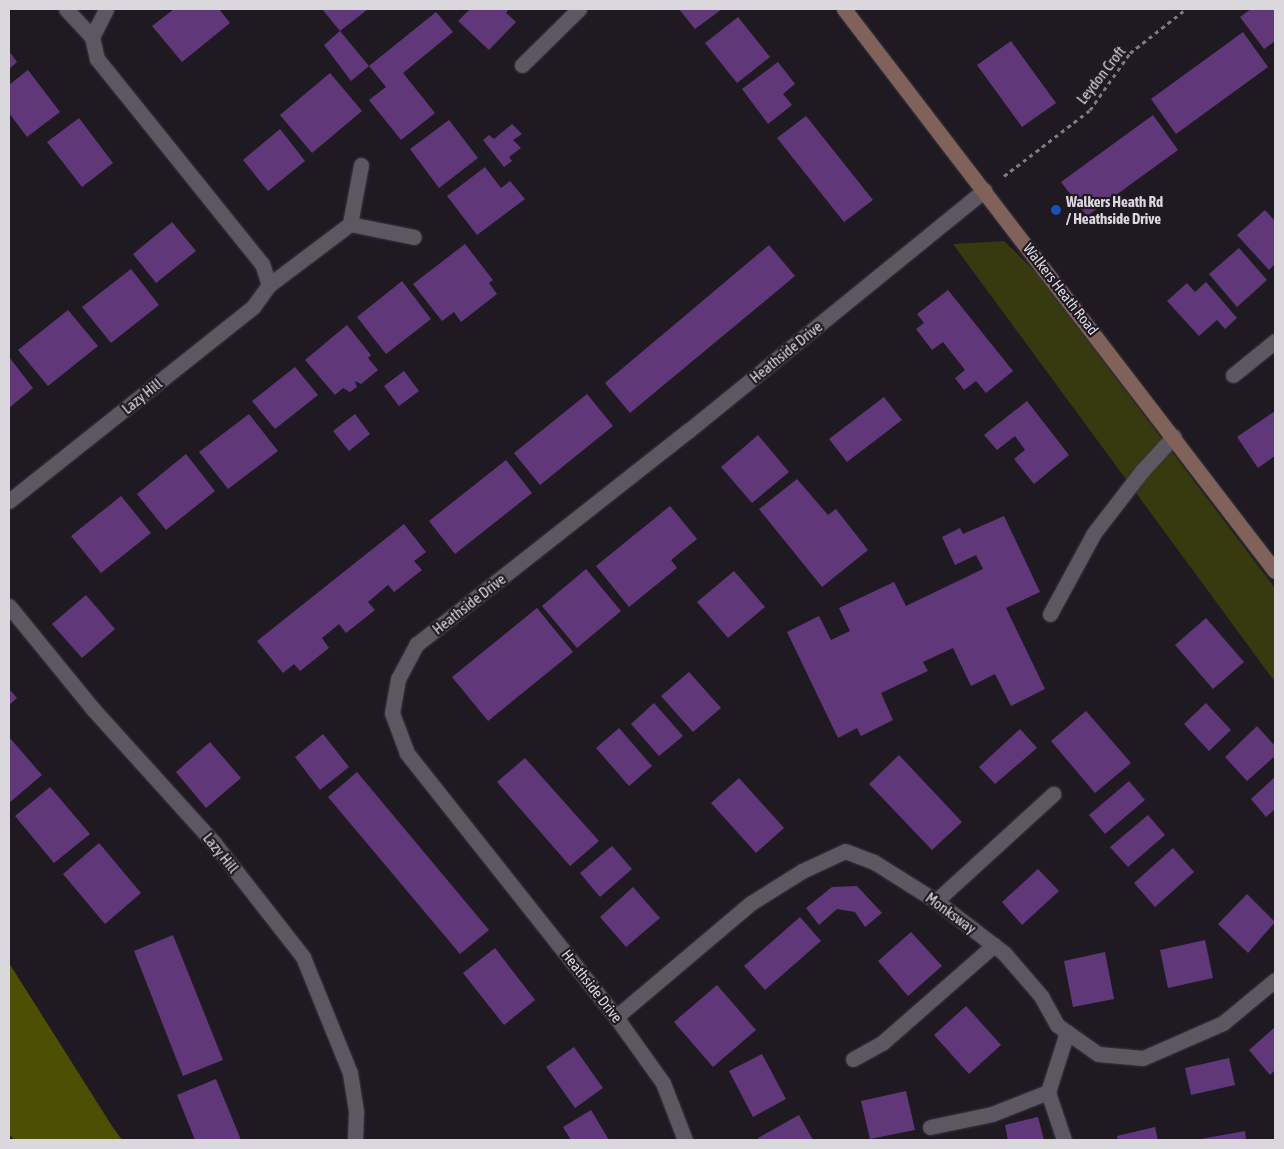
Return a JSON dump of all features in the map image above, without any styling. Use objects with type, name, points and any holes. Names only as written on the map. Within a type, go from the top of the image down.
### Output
[{"type":"street","points":[[66,9],[92,37],[97,59],[262,264],[269,285]]},
{"type":"street","points":[[92,37],[106,9]]},
{"type":"street","points":[[522,66],[579,9]]},
{"type":"street","name":"Walkers Heath Road","points":[[844,9],[1174,436],[1275,572]]},
{"type":"street","points":[[361,165],[350,224],[414,237]]},
{"type":"street","name":"Heathside Drive","points":[[686,1140],[663,1083],[616,1017],[406,753],[392,713],[398,679],[417,644],[688,431],[985,190]]},
{"type":"street","name":"Lazy Hill","points":[[9,501],[253,306],[269,285],[350,224]]},
{"type":"street","points":[[1233,375],[1275,341]]},
{"type":"street","points":[[1050,614],[1094,533],[1142,471],[1174,436]]},
{"type":"street","name":"Lazy Hill","points":[[9,606],[93,709],[214,843],[302,957],[350,1073],[356,1112],[355,1140]]},
{"type":"street","points":[[936,901],[1053,794]]},
{"type":"street","name":"Monksway","points":[[616,1017],[751,903],[802,870],[845,852],[874,862],[936,901],[994,945],[1041,996],[1057,1025],[1098,1054],[1143,1058],[1223,1023],[1275,980]]},
{"type":"street","points":[[852,1059],[882,1043],[994,945]]},
{"type":"street","points":[[1064,1140],[1048,1092],[1067,1032]]},
{"type":"street","points":[[930,1127],[992,1114],[1048,1092]]},
{"type":"path","name":"Leydon Croft","points":[[985,190],[1090,110],[1130,53],[1186,9]]},
{"type":"shaded area","points":[[1004,241],[1035,271],[1275,588],[1275,682],[953,244]]},
{"type":"shaded area","points":[[9,963],[122,1140],[14,1140],[9,1134]]},
{"type":"building","points":[[174,9],[219,9],[230,23],[182,62],[152,26]]},
{"type":"building","points":[[322,9],[368,9],[340,31]]},
{"type":"building","points":[[470,9],[509,9],[506,13],[516,22],[489,50],[458,21]]},
{"type":"building","points":[[679,9],[722,9],[695,29]]},
{"type":"building","points":[[1251,9],[1275,9],[1275,41],[1264,49],[1240,17]]},
{"type":"building","points":[[436,12],[453,32],[403,73],[435,113],[401,140],[369,100],[386,87],[369,66]]},
{"type":"building","points":[[738,17],[770,57],[737,83],[705,43]]},
{"type":"building","points":[[340,31],[369,66],[351,81],[324,45]]},
{"type":"building","points":[[1243,32],[1268,67],[1176,134],[1151,99]]},
{"type":"building","points":[[1011,41],[1056,103],[1022,127],[977,65]]},
{"type":"building","points":[[9,51],[17,62],[9,69]]},
{"type":"building","points":[[778,62],[795,84],[783,94],[792,105],[768,124],[742,89]]},
{"type":"building","points":[[28,70],[60,112],[27,137],[9,113],[9,85]]},
{"type":"building","points":[[330,73],[362,111],[312,153],[280,115]]},
{"type":"building","points":[[1153,115],[1178,150],[1087,216],[1061,182]]},
{"type":"building","points":[[806,116],[873,200],[844,222],[777,138]]},
{"type":"building","points":[[79,118],[113,163],[82,187],[47,142]]},
{"type":"building","points":[[449,120],[478,158],[439,188],[410,149]]},
{"type":"building","points":[[512,124],[522,134],[513,140],[521,148],[509,157],[512,161],[504,167],[483,140],[489,135],[494,139]]},
{"type":"building","points":[[280,129],[305,161],[268,191],[243,160]]},
{"type":"building","points":[[485,167],[501,188],[510,181],[525,199],[477,235],[447,196]]},
{"type":"building","points":[[1265,210],[1275,221],[1275,264],[1269,270],[1237,235]]},
{"type":"building","points":[[172,222],[196,251],[156,283],[133,254]]},
{"type":"building","points":[[465,244],[493,280],[489,283],[497,294],[461,322],[454,312],[442,321],[413,284]]},
{"type":"building","points":[[769,245],[795,276],[630,413],[605,383]]},
{"type":"building","points":[[1239,248],[1267,280],[1237,307],[1209,274]]},
{"type":"building","points":[[131,269],[159,305],[111,343],[82,307]]},
{"type":"building","points":[[402,281],[431,319],[386,354],[357,317]]},
{"type":"building","points":[[1206,282],[1237,318],[1225,329],[1217,320],[1199,336],[1167,301],[1187,283],[1195,292]]},
{"type":"building","points":[[948,290],[1013,371],[986,393],[976,381],[964,390],[955,378],[965,370],[943,342],[932,350],[916,329],[924,323],[917,314]]},
{"type":"building","points":[[68,310],[98,346],[48,386],[18,350]]},
{"type":"building","points":[[347,325],[371,355],[368,358],[378,370],[361,384],[355,381],[357,387],[350,392],[343,388],[335,395],[305,360]]},
{"type":"building","points":[[9,357],[33,388],[9,408]]},
{"type":"building","points":[[295,367],[318,395],[275,429],[252,401]]},
{"type":"building","points":[[404,371],[419,391],[399,406],[384,386]]},
{"type":"building","points":[[587,394],[613,426],[540,485],[514,453]]},
{"type":"building","points":[[884,397],[902,420],[847,462],[829,439]]},
{"type":"building","points":[[1027,401],[1069,455],[1034,484],[1014,459],[1025,450],[1015,436],[997,450],[984,435]]},
{"type":"building","points":[[1275,411],[1275,456],[1258,468],[1237,437]]},
{"type":"building","points":[[249,414],[278,451],[228,489],[199,452]]},
{"type":"building","points":[[355,414],[370,434],[349,451],[333,431]]},
{"type":"building","points":[[758,435],[789,472],[752,503],[721,467]]},
{"type":"building","points":[[186,454],[215,491],[166,530],[137,494]]},
{"type":"building","points":[[506,460],[532,493],[455,554],[429,521]]},
{"type":"building","points":[[797,479],[828,515],[836,509],[868,550],[822,587],[759,509]]},
{"type":"building","points":[[121,496],[151,533],[101,573],[71,536]]},
{"type":"building","points":[[670,506],[697,539],[671,560],[677,568],[629,607],[596,566]]},
{"type":"building","points":[[1004,516],[1040,592],[1006,608],[1045,689],[1011,706],[995,674],[971,686],[953,648],[923,662],[928,671],[881,693],[893,720],[861,736],[857,728],[838,738],[787,632],[819,616],[831,640],[850,631],[839,608],[894,582],[906,606],[983,569],[976,555],[955,565],[942,537],[960,528],[963,534]]},
{"type":"building","points":[[404,524],[426,552],[414,561],[422,570],[394,592],[388,585],[368,602],[375,610],[346,633],[339,624],[322,638],[329,648],[300,671],[294,664],[283,673],[257,641]]},
{"type":"building","points":[[586,569],[621,611],[577,648],[542,606]]},
{"type":"building","points":[[734,571],[765,607],[728,638],[697,602]]},
{"type":"building","points":[[86,595],[115,629],[82,658],[52,624]]},
{"type":"building","points":[[537,608],[573,652],[488,721],[452,677]]},
{"type":"building","points":[[1206,618],[1244,662],[1213,689],[1175,645]]},
{"type":"building","points":[[689,672],[721,708],[693,732],[661,696]]},
{"type":"building","points":[[9,689],[17,698],[9,705]]},
{"type":"building","points":[[654,703],[683,736],[659,756],[631,724]]},
{"type":"building","points":[[1206,703],[1231,730],[1209,751],[1184,724]]},
{"type":"building","points":[[1086,711],[1131,763],[1095,793],[1051,741]]},
{"type":"building","points":[[1257,726],[1275,746],[1275,756],[1247,781],[1225,757]]},
{"type":"building","points":[[619,728],[652,766],[629,786],[596,748]]},
{"type":"building","points":[[1020,729],[1037,748],[995,784],[979,767]]},
{"type":"building","points":[[323,734],[349,767],[320,790],[295,757]]},
{"type":"building","points":[[9,737],[42,775],[9,803]]},
{"type":"building","points":[[210,742],[241,778],[206,808],[176,772]]},
{"type":"building","points":[[899,755],[962,822],[932,850],[869,784]]},
{"type":"building","points":[[525,758],[599,841],[570,866],[497,782]]},
{"type":"building","points":[[357,772],[489,930],[460,954],[328,797]]},
{"type":"building","points":[[1275,777],[1275,809],[1266,817],[1251,799]]},
{"type":"building","points":[[739,778],[784,828],[756,853],[711,803]]},
{"type":"building","points":[[1129,781],[1145,800],[1105,834],[1089,815]]},
{"type":"building","points":[[50,787],[90,834],[54,863],[15,816]]},
{"type":"building","points":[[1148,815],[1165,835],[1128,867],[1110,847]]},
{"type":"building","points":[[99,843],[141,893],[105,924],[63,874]]},
{"type":"building","points":[[612,846],[632,869],[600,897],[580,873]]},
{"type":"building","points":[[1173,848],[1194,872],[1155,907],[1134,883]]},
{"type":"building","points":[[1038,869],[1059,891],[1022,925],[1002,902]]},
{"type":"building","points":[[857,886],[882,913],[865,927],[855,912],[837,909],[819,925],[806,908],[832,887]]},
{"type":"building","points":[[633,887],[660,918],[626,947],[600,917]]},
{"type":"building","points":[[1247,894],[1275,922],[1248,953],[1218,924]]},
{"type":"building","points":[[800,917],[821,941],[765,990],[744,966]]},
{"type":"building","points":[[911,932],[942,966],[908,996],[878,961]]},
{"type":"building","points":[[173,935],[223,1060],[183,1076],[134,951]]},
{"type":"building","points":[[1205,940],[1213,978],[1168,988],[1160,950]]},
{"type":"building","points":[[495,948],[535,1000],[504,1025],[463,973]]},
{"type":"building","points":[[1105,952],[1114,999],[1073,1007],[1064,961]]},
{"type":"building","points":[[717,985],[756,1030],[713,1067],[674,1022]]},
{"type":"building","points":[[966,1006],[1001,1045],[969,1074],[934,1035]]},
{"type":"building","points":[[1275,1027],[1275,1070],[1270,1075],[1249,1050]]},
{"type":"building","points":[[574,1047],[603,1088],[575,1108],[546,1067]]},
{"type":"building","points":[[762,1054],[786,1099],[753,1117],[729,1071]]},
{"type":"building","points":[[1229,1058],[1235,1085],[1191,1095],[1185,1068]]},
{"type":"building","points":[[216,1079],[241,1140],[195,1140],[177,1095]]},
{"type":"building","points":[[906,1091],[915,1130],[870,1139],[861,1101]]},
{"type":"building","points":[[591,1110],[609,1140],[571,1140],[563,1127]]},
{"type":"building","points":[[799,1115],[813,1140],[759,1140],[758,1138]]},
{"type":"building","points":[[1038,1117],[1044,1140],[1008,1140],[1005,1125]]},
{"type":"building","points":[[1155,1127],[1158,1140],[1118,1140],[1117,1136]]},
{"type":"building","points":[[1245,1131],[1246,1140],[1201,1139]]},
{"type":"place","name":"Walkers Heath Rd / Heathside Drive","points":[[1056,210]]}]
